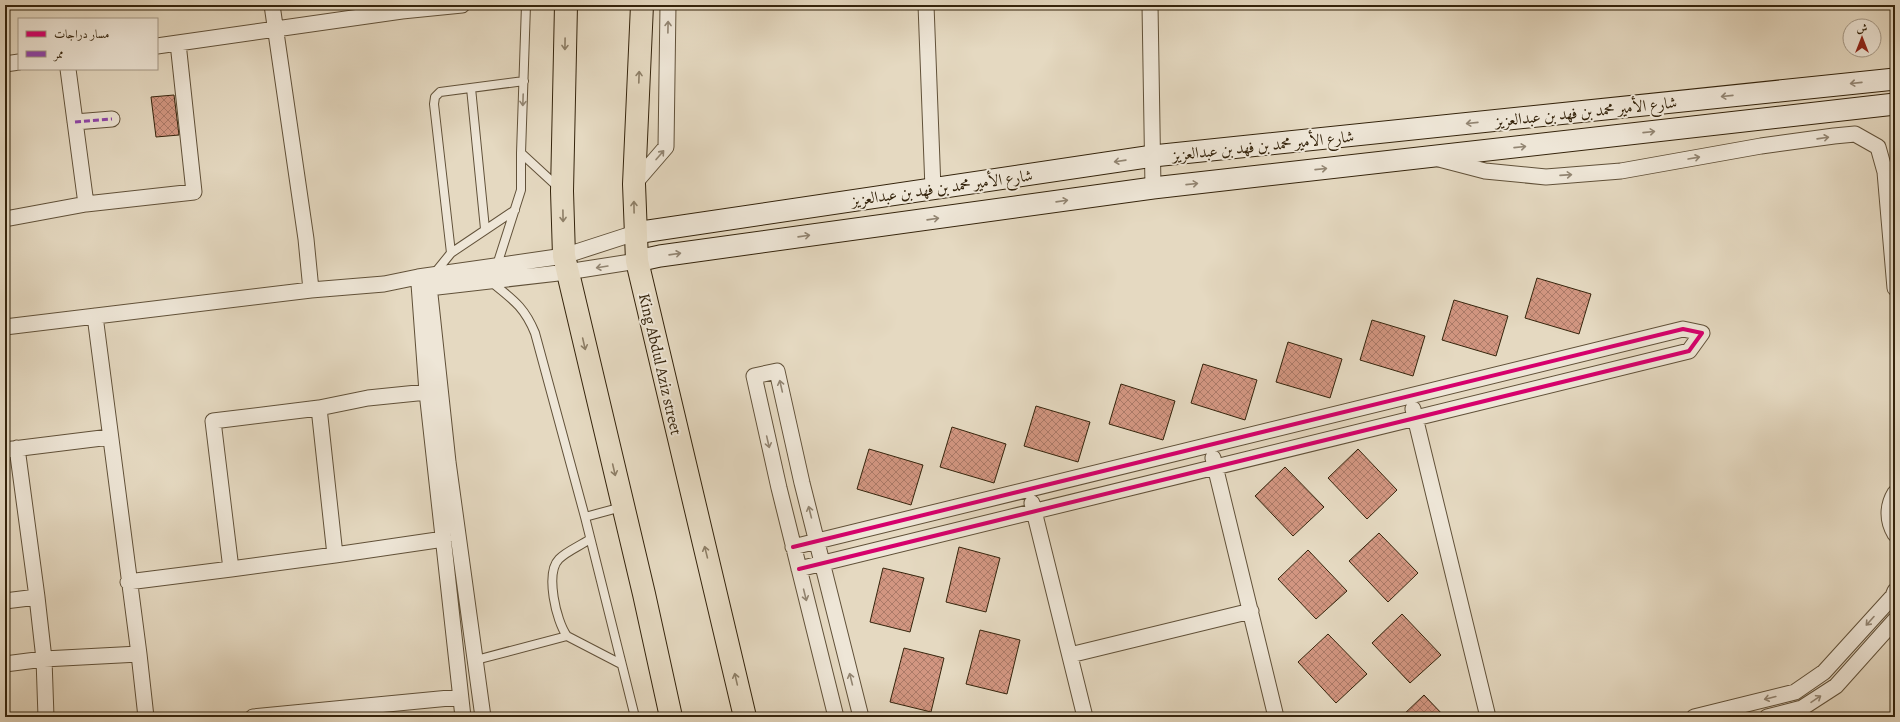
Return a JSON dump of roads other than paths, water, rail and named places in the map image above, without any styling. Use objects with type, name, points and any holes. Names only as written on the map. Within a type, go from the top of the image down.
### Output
[{"type":"main road","points":[[566,5],[562,191],[565,264],[671,717]]},
{"type":"main road","name":"King Abdul Aziz street","points":[[642,5],[634,184],[637,261],[745,717]]},
{"type":"main road","name":"شارع الأمير محمد بن فهد بن عبدالعزيز","points":[[635,233],[1153,156],[1895,79]]},
{"type":"main road","name":"شارع الأمير محمد بن فهد بن عبدالعزيز","points":[[637,261],[660,256],[1153,188],[1895,104]]},
{"type":"street","points":[[272,5],[306,239],[311,290]]},
{"type":"street","points":[[158,46],[275,28],[402,11],[462,5]]},
{"type":"street","points":[[634,184],[666,148],[668,5]]},
{"type":"street","points":[[926,5],[933,189]]},
{"type":"street","points":[[1150,5],[1153,188]]},
{"type":"street","points":[[5,219],[86,204],[194,192],[178,44]]},
{"type":"street","points":[[5,64],[18,62]]},
{"type":"street","points":[[68,70],[86,204]]},
{"type":"street","points":[[75,122],[112,119]]},
{"type":"street","points":[[1431,157],[1485,171],[1546,177],[1621,171],[1761,146],[1855,134],[1878,147],[1880,153],[1884,172],[1895,288]]},
{"type":"street","points":[[5,327],[311,290],[426,281],[490,281],[565,264],[635,233]]},
{"type":"street","points":[[426,281],[497,266],[637,261]]},
{"type":"street","points":[[426,281],[427,392],[463,717]]},
{"type":"street","points":[[426,281],[448,462],[483,717]]},
{"type":"street","points":[[95,316],[146,717]]},
{"type":"street","points":[[794,547],[1683,329],[1702,333],[1689,350],[799,569]]},
{"type":"street","points":[[836,717],[799,569],[754,376],[777,371],[817,542],[861,717]]},
{"type":"street","points":[[231,569],[213,421],[318,408],[368,398],[427,392]]},
{"type":"street","points":[[1410,396],[1488,717]]},
{"type":"street","points":[[318,408],[335,556]]},
{"type":"street","points":[[46,717],[44,660],[37,597],[11,449],[110,437]]},
{"type":"street","points":[[1210,445],[1276,717]]},
{"type":"street","points":[[1029,490],[1085,717]]},
{"type":"street","points":[[1895,493],[1888,512],[1889,521],[1895,534]]},
{"type":"street","points":[[128,582],[335,556],[444,539]]},
{"type":"street","points":[[1694,717],[1794,692],[1824,672],[1893,596],[1895,591]]},
{"type":"street","points":[[5,601],[37,597]]},
{"type":"street","points":[[1070,656],[1251,611]]},
{"type":"street","points":[[1767,717],[1802,708],[1836,686],[1895,620]]},
{"type":"street","points":[[5,664],[139,654]]},
{"type":"street","points":[[253,717],[351,712],[460,697]]},
{"type":"lane","points":[[497,266],[515,210],[522,181],[521,153],[526,5]]},
{"type":"lane","points":[[451,253],[434,104],[435,97],[440,92],[524,81]]},
{"type":"lane","points":[[471,88],[484,229]]},
{"type":"lane","points":[[521,153],[562,191]]},
{"type":"lane","points":[[426,281],[451,253],[484,229],[515,210]]},
{"type":"lane","points":[[490,281],[521,307],[529,319],[535,334],[585,517],[635,717]]},
{"type":"lane","points":[[585,517],[623,507]]},
{"type":"lane","points":[[590,539],[559,559],[554,566],[552,577],[558,618],[567,636],[621,664]]},
{"type":"lane","points":[[476,660],[567,636]]}]
